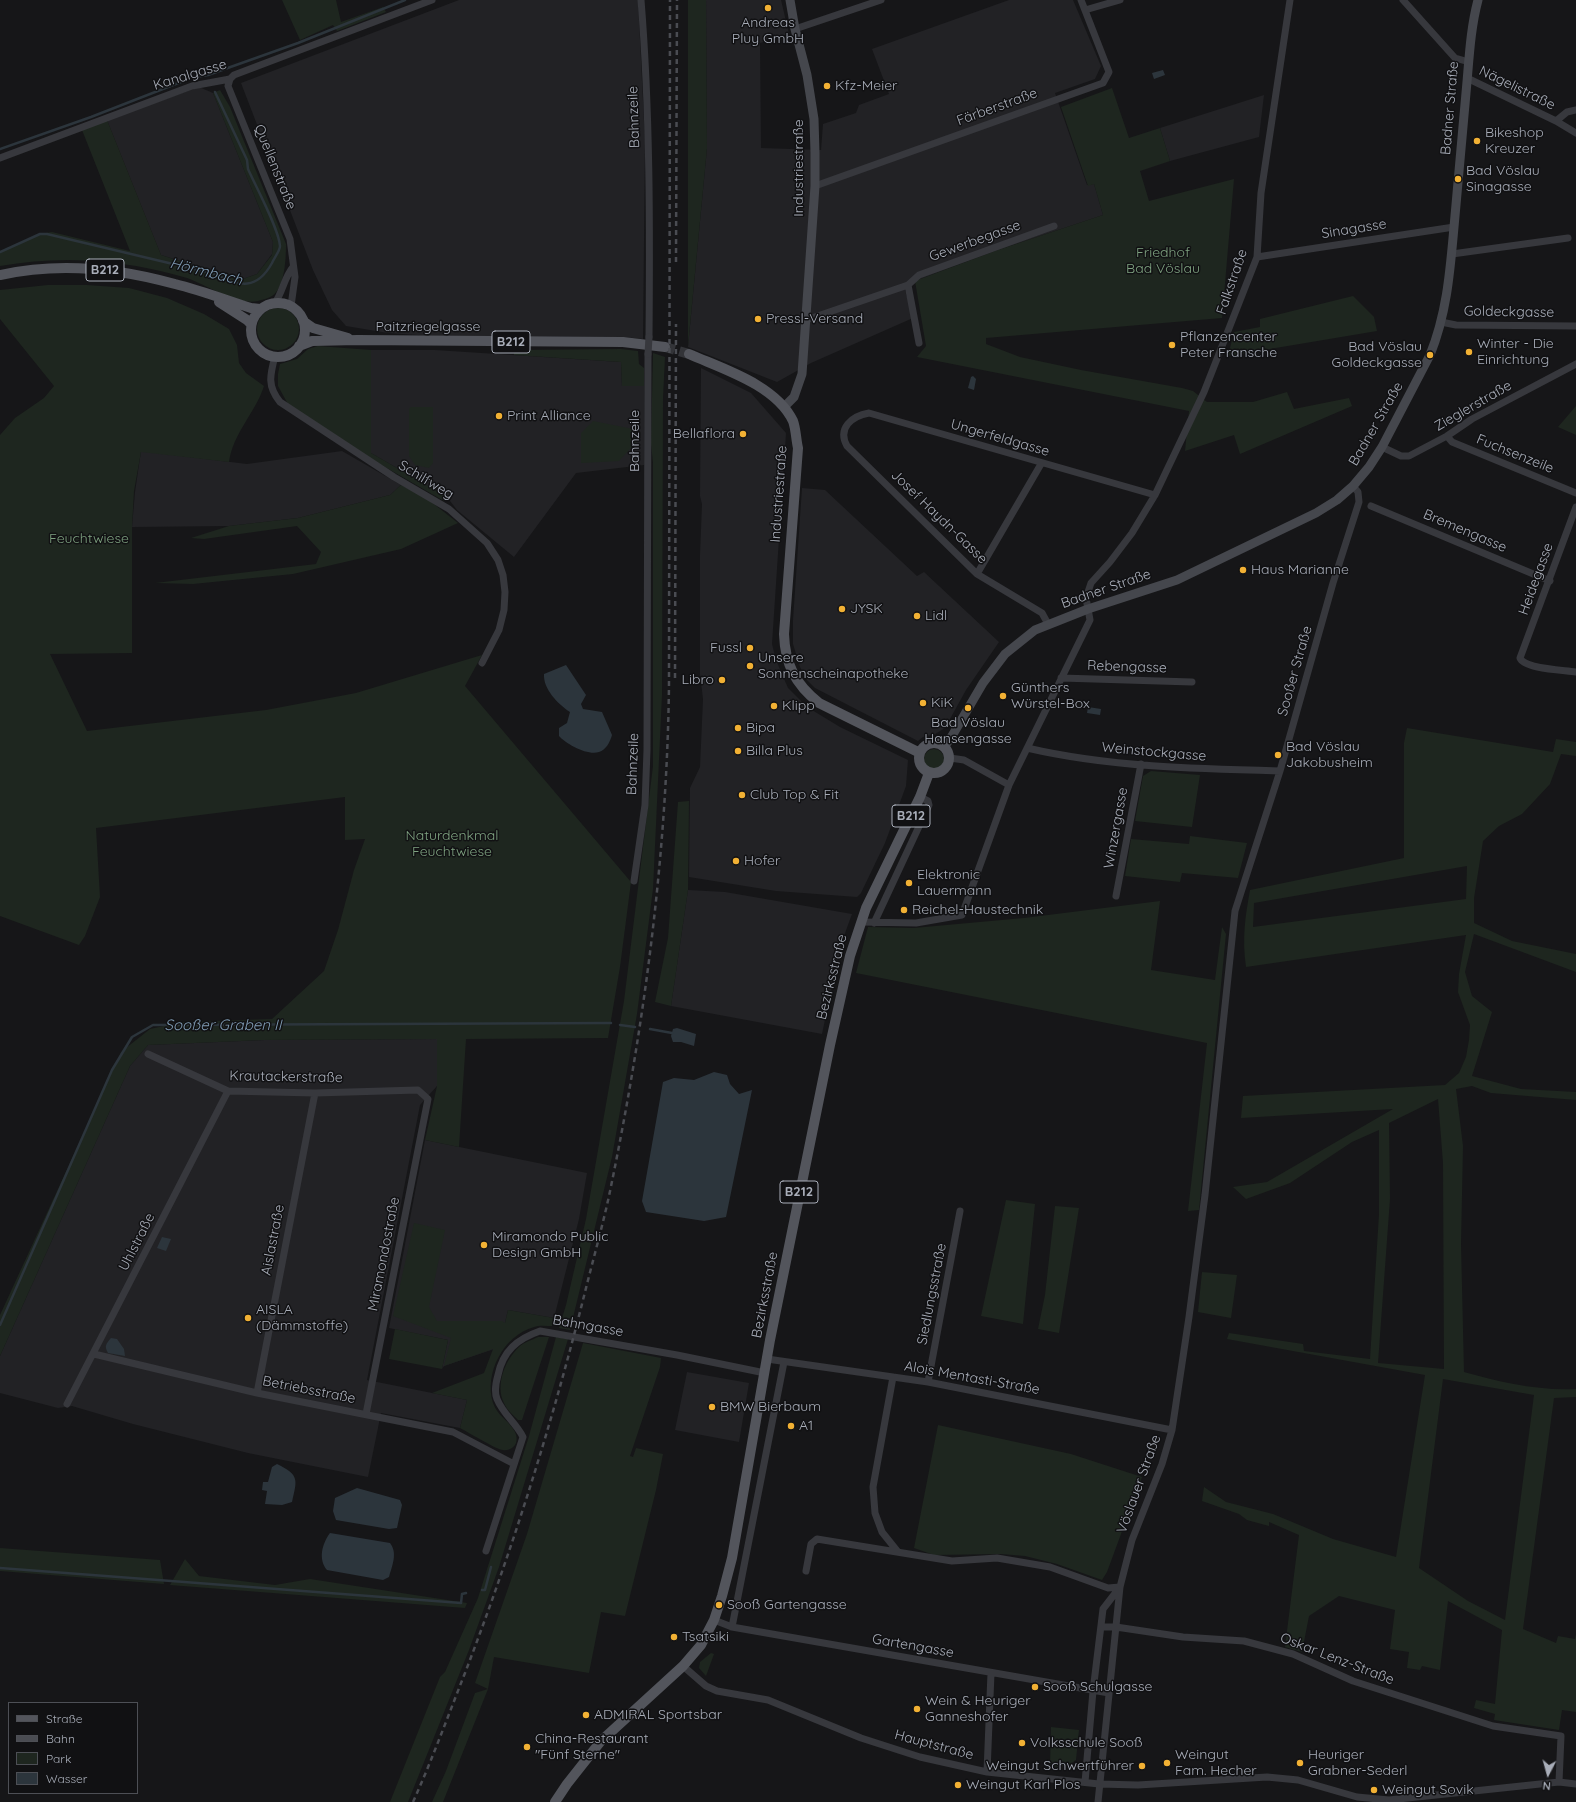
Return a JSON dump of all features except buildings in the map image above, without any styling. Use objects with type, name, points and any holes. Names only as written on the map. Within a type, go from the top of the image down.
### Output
[{"type":"main road","name":"B212","points":[[0,275],[56,268],[103,270],[170,282],[251,308],[260,309]]},
{"type":"main road","name":"B212","points":[[208,295],[251,324]]},
{"type":"main road","points":[[275,356],[267,354],[259,349],[254,342],[251,333],[251,324],[254,316],[260,309],[275,303],[283,303],[291,306]]},
{"type":"main road","name":"B212","points":[[291,306],[296,310],[303,321]]},
{"type":"main road","points":[[299,346],[304,334],[303,321]]},
{"type":"main road","name":"Paitzriegelgasse","points":[[303,321],[313,328],[358,340]]},
{"type":"main road","name":"Paitzriegelgasse","points":[[299,346],[312,341],[358,340],[622,342],[665,347]]},
{"type":"main road","name":"B212","points":[[275,356],[288,354],[299,346]]},
{"type":"main road","points":[[689,354],[748,380],[764,389],[784,407]]},
{"type":"main road","name":"Industriestraße","points":[[784,407],[794,422],[798,448],[784,634],[786,657],[796,680],[806,693],[819,703],[920,753]]},
{"type":"main road","points":[[931,744],[940,744],[944,747],[950,758],[949,763],[943,771],[934,774],[929,773],[921,767],[920,753],[923,749],[931,744]]},
{"type":"main road","name":"B212","points":[[861,922],[920,798],[929,773]]},
{"type":"main road","name":"Bezirksstraße","points":[[683,1666],[701,1645],[714,1620],[732,1558],[767,1359],[834,1026],[850,956],[861,922]]},
{"type":"main road","name":"B212","points":[[555,1802],[600,1741],[683,1666]]},
{"type":"street","name":"Kanalgasse","points":[[0,158],[192,86],[230,79],[234,75],[432,0]]},
{"type":"street","name":"Bahnzeile","points":[[634,881],[645,805],[647,750],[650,189],[642,0]]},
{"type":"street","name":"Industriestraße","points":[[784,407],[794,397],[802,374],[815,186],[814,119],[807,75],[795,29],[790,0]]},
{"type":"street","points":[[795,29],[881,0]]},
{"type":"street","name":"Färberstraße","points":[[815,186],[1104,83],[1109,72],[1081,0]]},
{"type":"street","points":[[1085,10],[1120,0]]},
{"type":"street","name":"Falkstraße","points":[[874,923],[916,923],[962,915],[1008,785],[1090,620],[1086,598],[1091,583],[1110,562],[1132,533],[1155,495],[1204,392],[1257,257],[1261,193],[1290,0]]},
{"type":"street","name":"Nägelistraße","points":[[1403,0],[1454,58],[1469,62]]},
{"type":"street","name":"Badner Straße","points":[[944,747],[983,683],[1004,654],[1035,630],[1088,609],[1177,580],[1316,513],[1337,500],[1353,486],[1369,467],[1382,447],[1430,354],[1441,322],[1448,288],[1452,254],[1467,78],[1472,30],[1478,0]]},
{"type":"street","name":"Nägelistraße","points":[[1467,78],[1556,121],[1576,133]]},
{"type":"street","name":"Quellenstraße","points":[[230,79],[228,86],[293,249],[293,267],[295,277],[291,306]]},
{"type":"street","points":[[1556,121],[1567,112],[1576,110]]},
{"type":"street","name":"Gewerbegasse","points":[[806,320],[908,285],[919,275],[1054,226]]},
{"type":"street","name":"Sinagasse","points":[[1257,257],[1454,227]]},
{"type":"street","points":[[1452,254],[1568,238]]},
{"type":"street","name":"Quellenstraße","points":[[275,303],[283,290],[287,274],[293,267]]},
{"type":"street","points":[[908,285],[920,343]]},
{"type":"street","name":"Goldeckgasse","points":[[1441,322],[1456,325],[1576,326]]},
{"type":"street","name":"Schilfweg","points":[[275,356],[270,377],[272,390],[280,402],[394,477],[449,509],[486,543],[498,560],[503,575],[505,592],[504,610],[499,630],[482,663]]},
{"type":"street","name":"Zieglerstraße","points":[[1382,447],[1402,456],[1409,456],[1447,436],[1472,419],[1576,364]]},
{"type":"street","name":"Ungerfeldgasse","points":[[844,431],[849,422],[860,415],[869,413],[1041,464],[1155,495]]},
{"type":"street","name":"Josef Haydn-Gasse","points":[[844,431],[843,439],[847,446],[977,574],[1042,614],[1048,624]]},
{"type":"street","name":"Fuchsenzeile","points":[[1447,436],[1452,442],[1576,493]]},
{"type":"street","points":[[977,574],[1041,464]]},
{"type":"street","name":"Sooßer Straße","points":[[1251,863],[1280,771],[1333,583],[1359,502],[1358,492],[1353,486]]},
{"type":"street","name":"Bremengasse","points":[[1371,506],[1550,581]]},
{"type":"street","name":"Heidegasse","points":[[1576,507],[1520,661],[1529,666],[1576,672]]},
{"type":"street","name":"Rebengasse","points":[[1061,678],[1192,682]]},
{"type":"street","name":"Weinstockgasse","points":[[1026,748],[1067,757],[1193,769],[1280,771]]},
{"type":"street","points":[[950,758],[964,760],[1008,785]]},
{"type":"street","name":"Winzergasse","points":[[1116,896],[1140,764]]},
{"type":"street","points":[[861,922],[874,923],[929,805],[928,801],[920,798]]},
{"type":"street","name":"Vöslauer Straße","points":[[1098,1802],[1120,1587],[1132,1540],[1162,1464],[1172,1430],[1205,1195],[1235,911],[1251,863]]},
{"type":"street","name":"Krautackerstraße","points":[[148,1054],[228,1091],[315,1093],[418,1090],[428,1099]]},
{"type":"street","name":"Uhlstraße","points":[[67,1404],[228,1091]]},
{"type":"street","name":"Aislastraße","points":[[257,1393],[315,1093]]},
{"type":"street","name":"Miramondostraße","points":[[366,1414],[428,1099]]},
{"type":"street","name":"Siedlungsstraße","points":[[928,1382],[960,1211]]},
{"type":"street","name":"Bahngasse","points":[[514,1464],[523,1437],[518,1426],[504,1413],[496,1397],[496,1381],[500,1365],[506,1352],[514,1344],[527,1336],[540,1331],[677,1355],[765,1373]]},
{"type":"street","name":"Betriebsstraße","points":[[94,1354],[257,1393],[453,1432],[514,1464]]},
{"type":"street","name":"Alois Mentasti-Straße","points":[[767,1359],[928,1382],[1172,1430]]},
{"type":"street","points":[[732,1626],[784,1362]]},
{"type":"street","points":[[893,1377],[873,1487],[875,1513],[882,1532],[898,1552]]},
{"type":"street","points":[[486,1551],[514,1464]]},
{"type":"street","points":[[806,1571],[811,1544],[817,1539],[952,1560],[997,1558],[1050,1567],[1108,1588],[1120,1587]]},
{"type":"street","name":"Vöslauer Straße","points":[[1085,1782],[1093,1691],[1103,1609],[1120,1587]]},
{"type":"street","name":"Gartengasse","points":[[714,1620],[732,1626],[1109,1693]]},
{"type":"street","name":"Oskar Lenz-Straße","points":[[1101,1627],[1116,1627],[1183,1637],[1244,1641],[1293,1654],[1353,1681],[1493,1726],[1561,1736],[1559,1782]]},
{"type":"street","name":"Hauptstraße","points":[[683,1666],[706,1686],[717,1691],[768,1700],[861,1738],[920,1757],[987,1772],[1100,1784],[1138,1785],[1267,1777],[1298,1780],[1357,1797],[1389,1800],[1559,1782],[1576,1784]]},
{"type":"street","points":[[987,1772],[991,1673]]},
{"type":"shaded area","points":[[459,0],[638,0],[645,142],[643,339],[624,337],[431,336],[388,333],[346,326],[332,310],[313,270],[241,83]]},
{"type":"shaded area","points":[[706,0],[781,0],[789,34],[760,43],[761,148],[821,150],[823,124],[856,113],[859,105],[889,94],[872,49],[1009,0],[1073,0],[1101,66],[1095,79],[1055,93],[1087,185],[1094,184],[1103,215],[995,251],[915,281],[905,290],[913,318],[811,363],[777,382],[688,347],[707,148]]},
{"type":"shaded area","points":[[199,87],[213,93],[273,242],[272,254],[257,274],[240,280],[161,255],[107,120]]},
{"type":"shaded area","points":[[1264,95],[1259,137],[1170,161],[1160,128]]},
{"type":"shaded area","points":[[371,350],[435,350],[621,362],[622,386],[644,386],[644,465],[576,473],[514,557],[457,510],[447,497],[371,453]]},
{"type":"shaded area","points":[[701,368],[751,393],[786,433],[772,644],[776,660],[788,688],[807,707],[840,727],[908,760],[906,786],[885,843],[861,893],[857,897],[776,891],[689,877],[690,788],[700,767],[703,699],[700,674],[700,555],[702,504],[700,496]]},
{"type":"shaded area","points":[[141,451],[247,464],[342,451],[401,485],[390,495],[298,518],[229,526],[132,527]]},
{"type":"shaded area","points":[[802,488],[825,490],[917,576],[924,572],[999,642],[966,690],[945,728],[935,734],[923,737],[918,741],[815,688],[807,680],[800,667],[793,644],[793,620]]},
{"type":"shaded area","points":[[688,890],[725,892],[852,914],[841,944],[822,1034],[671,1006]]},
{"type":"shaded area","points":[[437,1039],[437,1086],[420,1105],[367,1380],[467,1400],[460,1428],[381,1413],[368,1477],[248,1453],[133,1424],[72,1406],[58,1408],[0,1393],[0,1356],[130,1066],[148,1045],[264,1040]]},
{"type":"shaded area","points":[[425,1140],[587,1173],[579,1219],[554,1318],[508,1310],[505,1323],[494,1349],[444,1366],[442,1369],[448,1340],[389,1328]]},
{"type":"shaded area","name":"BMW Bierbaum","points":[[687,1372],[749,1383],[739,1442],[675,1430]]},
{"type":"green space","points":[[282,0],[336,0],[341,22],[383,7],[386,12],[337,31],[333,25],[300,40]]},
{"type":"green space","points":[[688,0],[706,0],[707,148],[688,346]]},
{"type":"green space","name":"Friedhof Bad Vöslau","points":[[1112,88],[1129,138],[1160,128],[1170,161],[1140,171],[1149,201],[1234,179],[1222,318],[986,338],[986,344],[1020,357],[1081,370],[1182,388],[1193,391],[1207,402],[1253,402],[1287,392],[1294,409],[1349,398],[1352,406],[1240,454],[1234,435],[1185,451],[1189,411],[917,357],[926,346],[915,281],[995,251],[1103,215],[1094,184],[1088,186],[1061,107]]},
{"type":"green space","points":[[220,90],[230,107],[286,244],[285,264],[282,280],[280,286],[272,296],[250,302],[232,298],[181,276],[119,263],[85,260],[51,260],[0,266],[0,251],[39,234],[52,232],[130,251],[82,130],[107,120],[161,255],[240,280],[257,274],[272,255],[273,242],[213,93]]},
{"type":"green space","points":[[48,285],[87,285],[129,288],[167,298],[204,314],[229,329],[237,345],[239,363],[246,373],[264,386],[256,405],[235,442],[231,451],[229,462],[141,452],[134,491],[132,527],[132,653],[50,654],[87,731],[266,710],[356,693],[482,655],[465,686],[631,882],[620,967],[608,1038],[466,1039],[459,1147],[425,1140],[437,1086],[437,1039],[264,1040],[148,1045],[130,1066],[0,1356],[0,1315],[121,1052],[150,1029],[183,1022],[272,1019],[324,971],[338,930],[354,870],[365,839],[345,840],[345,797],[96,828],[100,897],[85,936],[79,945],[0,916],[0,435],[15,418],[44,398],[54,386],[0,319],[0,290]]},
{"type":"green space","points":[[1353,296],[1374,317],[1377,331],[1228,356],[1234,332],[1260,327],[1260,319]]},
{"type":"green space","points":[[278,308],[293,314],[299,329],[293,344],[278,350],[263,344],[257,329],[263,314]]},
{"type":"green space","points":[[318,346],[371,350],[371,453],[447,497],[444,501],[347,445],[289,406],[278,386],[280,364],[297,359],[308,349]]},
{"type":"green space","points":[[621,349],[638,351],[639,364],[644,368],[644,386],[622,386],[621,362],[514,355],[514,350]]},
{"type":"green space","points":[[653,353],[665,357],[663,398],[662,695],[653,889],[637,1014],[612,1157],[570,1330],[559,1328],[566,1305],[586,1219],[624,1001],[653,766],[653,463],[651,443]]},
{"type":"green space","points":[[1576,406],[1576,435],[1558,427]]},
{"type":"green space","points":[[411,407],[433,407],[433,463],[429,468],[415,465],[409,456],[409,409]]},
{"type":"green space","points":[[593,421],[633,429],[639,439],[619,461],[581,463],[581,433]]},
{"type":"green space","points":[[401,485],[425,497],[458,523],[401,549],[293,574],[193,584],[155,583],[316,564],[321,552],[297,526],[204,539],[191,538],[229,526],[298,518],[390,495]]},
{"type":"green space","points":[[1407,728],[1553,752],[1556,739],[1576,742],[1576,756],[1561,754],[1550,784],[1522,814],[1499,826],[1483,841],[1474,898],[1474,923],[1512,941],[1576,954],[1576,972],[1474,934],[1465,972],[1472,996],[1492,1012],[1472,1076],[1521,1089],[1576,1092],[1576,1100],[1491,1093],[1472,1086],[1456,1089],[1463,1146],[1461,1244],[1464,1372],[1519,1385],[1548,1389],[1576,1389],[1576,1397],[1554,1398],[1523,1629],[1556,1643],[1558,1636],[1575,1639],[1576,1634],[1576,1712],[1562,1710],[1559,1730],[1494,1720],[1495,1714],[1474,1708],[1476,1700],[1495,1704],[1502,1630],[1448,1601],[1440,1670],[1422,1666],[1420,1670],[1407,1668],[1409,1652],[1390,1649],[1395,1610],[1339,1596],[1309,1616],[1302,1652],[1285,1647],[1299,1535],[1269,1522],[1269,1526],[1247,1520],[1239,1514],[1202,1501],[1204,1487],[1226,1502],[1273,1514],[1333,1539],[1396,1557],[1425,1375],[1227,1339],[1229,1333],[1303,1344],[1304,1351],[1370,1359],[1379,1214],[1379,1130],[1352,1142],[1290,1183],[1246,1199],[1233,1187],[1267,1182],[1393,1109],[1241,1118],[1243,1096],[1445,1085],[1459,1073],[1466,1057],[1470,1025],[1458,992],[1459,974],[1466,935],[1246,967],[1244,947],[1250,890],[1404,858],[1404,743]],"holes":[[[1467,866],[1466,899],[1253,927],[1254,903]],[[1438,1099],[1443,1163],[1444,1369],[1378,1363],[1390,1199],[1389,1123]],[[1443,1379],[1534,1395],[1505,1620],[1468,1601],[1419,1568]]]},
{"type":"green space","points":[[934,749],[941,752],[944,759],[941,766],[934,769],[927,766],[924,759],[927,752]]},
{"type":"green space","points":[[1151,771],[1200,775],[1192,827],[1135,821],[1143,776]]},
{"type":"green space","points":[[689,801],[688,890],[671,1006],[655,1002],[668,938],[678,802]]},
{"type":"green space","points":[[1190,836],[1247,843],[1238,878],[1182,873],[1180,882],[1125,876],[1131,839],[1189,844]]},
{"type":"green space","points":[[1160,901],[1151,970],[1215,980],[1222,927],[1226,934],[1199,1210],[1188,1211],[1207,1043],[856,973],[868,927],[914,928],[1024,918]]},
{"type":"green space","points":[[1006,1200],[1035,1204],[1023,1324],[981,1316]]},
{"type":"green space","points":[[1055,1206],[1079,1208],[1059,1333],[1038,1329],[1045,1295]]},
{"type":"green space","points":[[414,1223],[445,1230],[429,1307],[437,1321],[502,1321],[505,1323],[508,1310],[554,1318],[552,1326],[534,1327],[513,1338],[498,1357],[494,1368],[491,1380],[493,1403],[498,1412],[513,1428],[517,1441],[509,1450],[503,1450],[495,1447],[460,1428],[467,1400],[432,1393],[484,1373],[493,1349],[444,1366],[451,1338],[393,1316]]},
{"type":"green space","points":[[1202,1272],[1237,1275],[1231,1318],[1198,1312]]},
{"type":"green space","points":[[395,1329],[448,1340],[442,1369],[389,1359]]},
{"type":"green space","points":[[538,1337],[549,1337],[522,1420],[518,1420],[504,1403],[501,1396],[501,1381],[509,1359],[514,1352],[526,1342]]},
{"type":"green space","points":[[556,1337],[568,1339],[499,1567],[469,1650],[408,1802],[390,1802],[440,1677],[445,1672],[478,1598],[529,1436]]},
{"type":"green space","points":[[583,1343],[661,1358],[660,1367],[630,1456],[633,1457],[636,1448],[663,1454],[656,1490],[625,1616],[601,1612],[589,1673],[494,1657],[488,1689],[475,1683],[527,1534]]},
{"type":"green space","points":[[938,1425],[1071,1454],[1142,1477],[1107,1572],[1102,1580],[1057,1564],[1025,1556],[1001,1554],[934,1555],[914,1548]]},
{"type":"green space","points":[[0,1548],[160,1560],[164,1584],[0,1571]]},
{"type":"green space","points":[[185,1559],[199,1576],[275,1585],[310,1579],[467,1603],[465,1608],[170,1585]]},
{"type":"green space","points":[[711,1653],[714,1654],[706,1676],[699,1668],[700,1662]]},
{"type":"green space","points":[[488,1689],[443,1802],[432,1802],[446,1771],[475,1693]]},
{"type":"green space","points":[[1051,1727],[1079,1730],[1076,1760],[1068,1766],[1050,1767]]},
{"type":"water","points":[[1163,70],[1165,75],[1154,79],[1152,73]]},
{"type":"water","points":[[973,376],[976,379],[974,390],[968,388],[971,377]]},
{"type":"water","points":[[566,665],[586,695],[581,704],[583,709],[602,712],[612,735],[604,749],[599,752],[594,753],[583,751],[559,736],[559,728],[567,723],[570,712],[552,696],[544,680],[544,674]]},
{"type":"water","points":[[1088,707],[1101,709],[1100,715],[1087,713]]},
{"type":"water","points":[[677,1028],[696,1034],[694,1046],[681,1042],[673,1042],[671,1036],[673,1029]]},
{"type":"water","points":[[714,1072],[727,1075],[730,1084],[739,1094],[752,1090],[726,1217],[704,1221],[646,1212],[642,1201],[663,1082],[674,1078],[694,1080]]},
{"type":"water","points":[[162,1237],[171,1239],[166,1251],[157,1248]]},
{"type":"water","points":[[111,1338],[117,1339],[124,1349],[125,1356],[108,1353],[106,1345]]},
{"type":"water","points":[[277,1464],[290,1471],[295,1479],[296,1483],[292,1502],[282,1505],[265,1504],[267,1491],[262,1490],[263,1482],[268,1482],[272,1467]]},
{"type":"water","points":[[357,1488],[400,1500],[402,1505],[397,1528],[389,1529],[336,1520],[333,1511],[335,1498]]},
{"type":"water","points":[[330,1533],[390,1543],[394,1551],[394,1555],[389,1577],[383,1580],[327,1570],[324,1566],[322,1552]]},
{"type":"waterway","name":"Hörmbach","points":[[195,77],[208,75],[298,43],[405,0]]},
{"type":"waterway","name":"Hörmbach","points":[[0,149],[91,117],[186,80]]},
{"type":"waterway","name":"Hörmbach","points":[[0,252],[40,234],[47,234],[215,274],[232,282],[247,284],[260,278],[266,272],[279,250],[279,239],[272,219],[248,169],[247,160],[215,92]]},
{"type":"waterway","name":"Sooßer Graben II","points":[[0,1325],[112,1070],[132,1037],[153,1025],[611,1023]]},
{"type":"waterway","points":[[620,1025],[635,1027]]},
{"type":"waterway","points":[[650,1029],[672,1033]]},
{"type":"waterway","points":[[482,1590],[485,1590],[491,1567]]},
{"type":"waterway","points":[[0,1568],[461,1603],[462,1594],[466,1593]]},
{"type":"tunnel","points":[[665,347],[689,354]]},
{"type":"railway","points":[[413,1802],[465,1673],[500,1579],[560,1388],[609,1196],[622,1133],[643,1006],[664,813],[669,684],[670,0]]},
{"type":"railway","points":[[676,262],[677,0]]},
{"type":"railway","points":[[675,678],[676,324]]},
{"type":"place","name":"Andreas Pluy GmbH","points":[[768,8]]},
{"type":"place","name":"Kfz-Meier","points":[[827,86]]},
{"type":"place","name":"Bikeshop Kreuzer","points":[[1477,141]]},
{"type":"place","name":"Bad Vöslau Sinagasse","points":[[1458,179]]},
{"type":"place","name":"Pressl-Versand","points":[[758,319]]},
{"type":"place","name":"Pflanzencenter Peter Fransche","points":[[1172,345]]},
{"type":"place","name":"Winter - Die Einrichtung","points":[[1469,352]]},
{"type":"place","name":"Bad Vöslau Goldeckgasse","points":[[1430,355]]},
{"type":"place","name":"Print Alliance","points":[[499,416]]},
{"type":"place","name":"Bellaflora","points":[[743,434]]},
{"type":"place","name":"Haus Marianne","points":[[1243,570]]},
{"type":"place","name":"JYSK","points":[[842,609]]},
{"type":"place","name":"Lidl","points":[[917,616]]},
{"type":"place","name":"Fussl","points":[[750,648]]},
{"type":"place","name":"Unsere Sonnenscheinapotheke","points":[[750,666]]},
{"type":"place","name":"Libro","points":[[722,680]]},
{"type":"place","name":"Günthers Würstel-Box","points":[[1003,696]]},
{"type":"place","name":"KiK","points":[[923,703]]},
{"type":"place","name":"Klipp","points":[[774,706]]},
{"type":"place","name":"Bad Vöslau Hansengasse","points":[[968,708]]},
{"type":"place","name":"Bipa","points":[[738,728]]},
{"type":"place","name":"Billa Plus","points":[[738,751]]},
{"type":"place","name":"Bad Vöslau Jakobusheim","points":[[1278,755]]},
{"type":"place","name":"Club Top & Fit","points":[[742,795]]},
{"type":"place","name":"Hofer","points":[[736,861]]},
{"type":"place","name":"Elektronic Lauermann","points":[[909,883]]},
{"type":"place","name":"Reichel-Haustechnik","points":[[904,910]]},
{"type":"place","name":"Miramondo Public Design GmbH","points":[[484,1245]]},
{"type":"place","name":"AISLA (Dämmstoffe)","points":[[248,1318]]},
{"type":"place","name":"BMW Bierbaum","points":[[712,1407]]},
{"type":"place","name":"A1","points":[[791,1426]]},
{"type":"place","name":"Sooß Gartengasse","points":[[719,1605]]},
{"type":"place","name":"Tsatsiki","points":[[674,1637]]},
{"type":"place","name":"Sooß Schulgasse","points":[[1035,1687]]},
{"type":"place","name":"Wein & Heuriger Ganneshofer","points":[[917,1709]]},
{"type":"place","name":"ADMIRAL Sportsbar","points":[[586,1715]]},
{"type":"place","name":"Volksschule Sooß","points":[[1022,1743]]},
{"type":"place","name":"China-Restaurant \"Fünf Sterne\"","points":[[527,1747]]},
{"type":"place","name":"Weingut Fam. Hecher","points":[[1167,1763]]},
{"type":"place","name":"Heuriger Grabner-Sederl","points":[[1300,1763]]},
{"type":"place","name":"Weingut Schwertführer","points":[[1142,1766]]},
{"type":"place","name":"Weingut Karl Plos","points":[[958,1785]]},
{"type":"place","name":"Weingut Sovik","points":[[1374,1790]]},
{"type":"park label","name":"Feuchtwiese","points":[[89,539]]},
{"type":"park label","name":"Naturdenkmal Feuchtwiese","points":[[452,844]]}]
